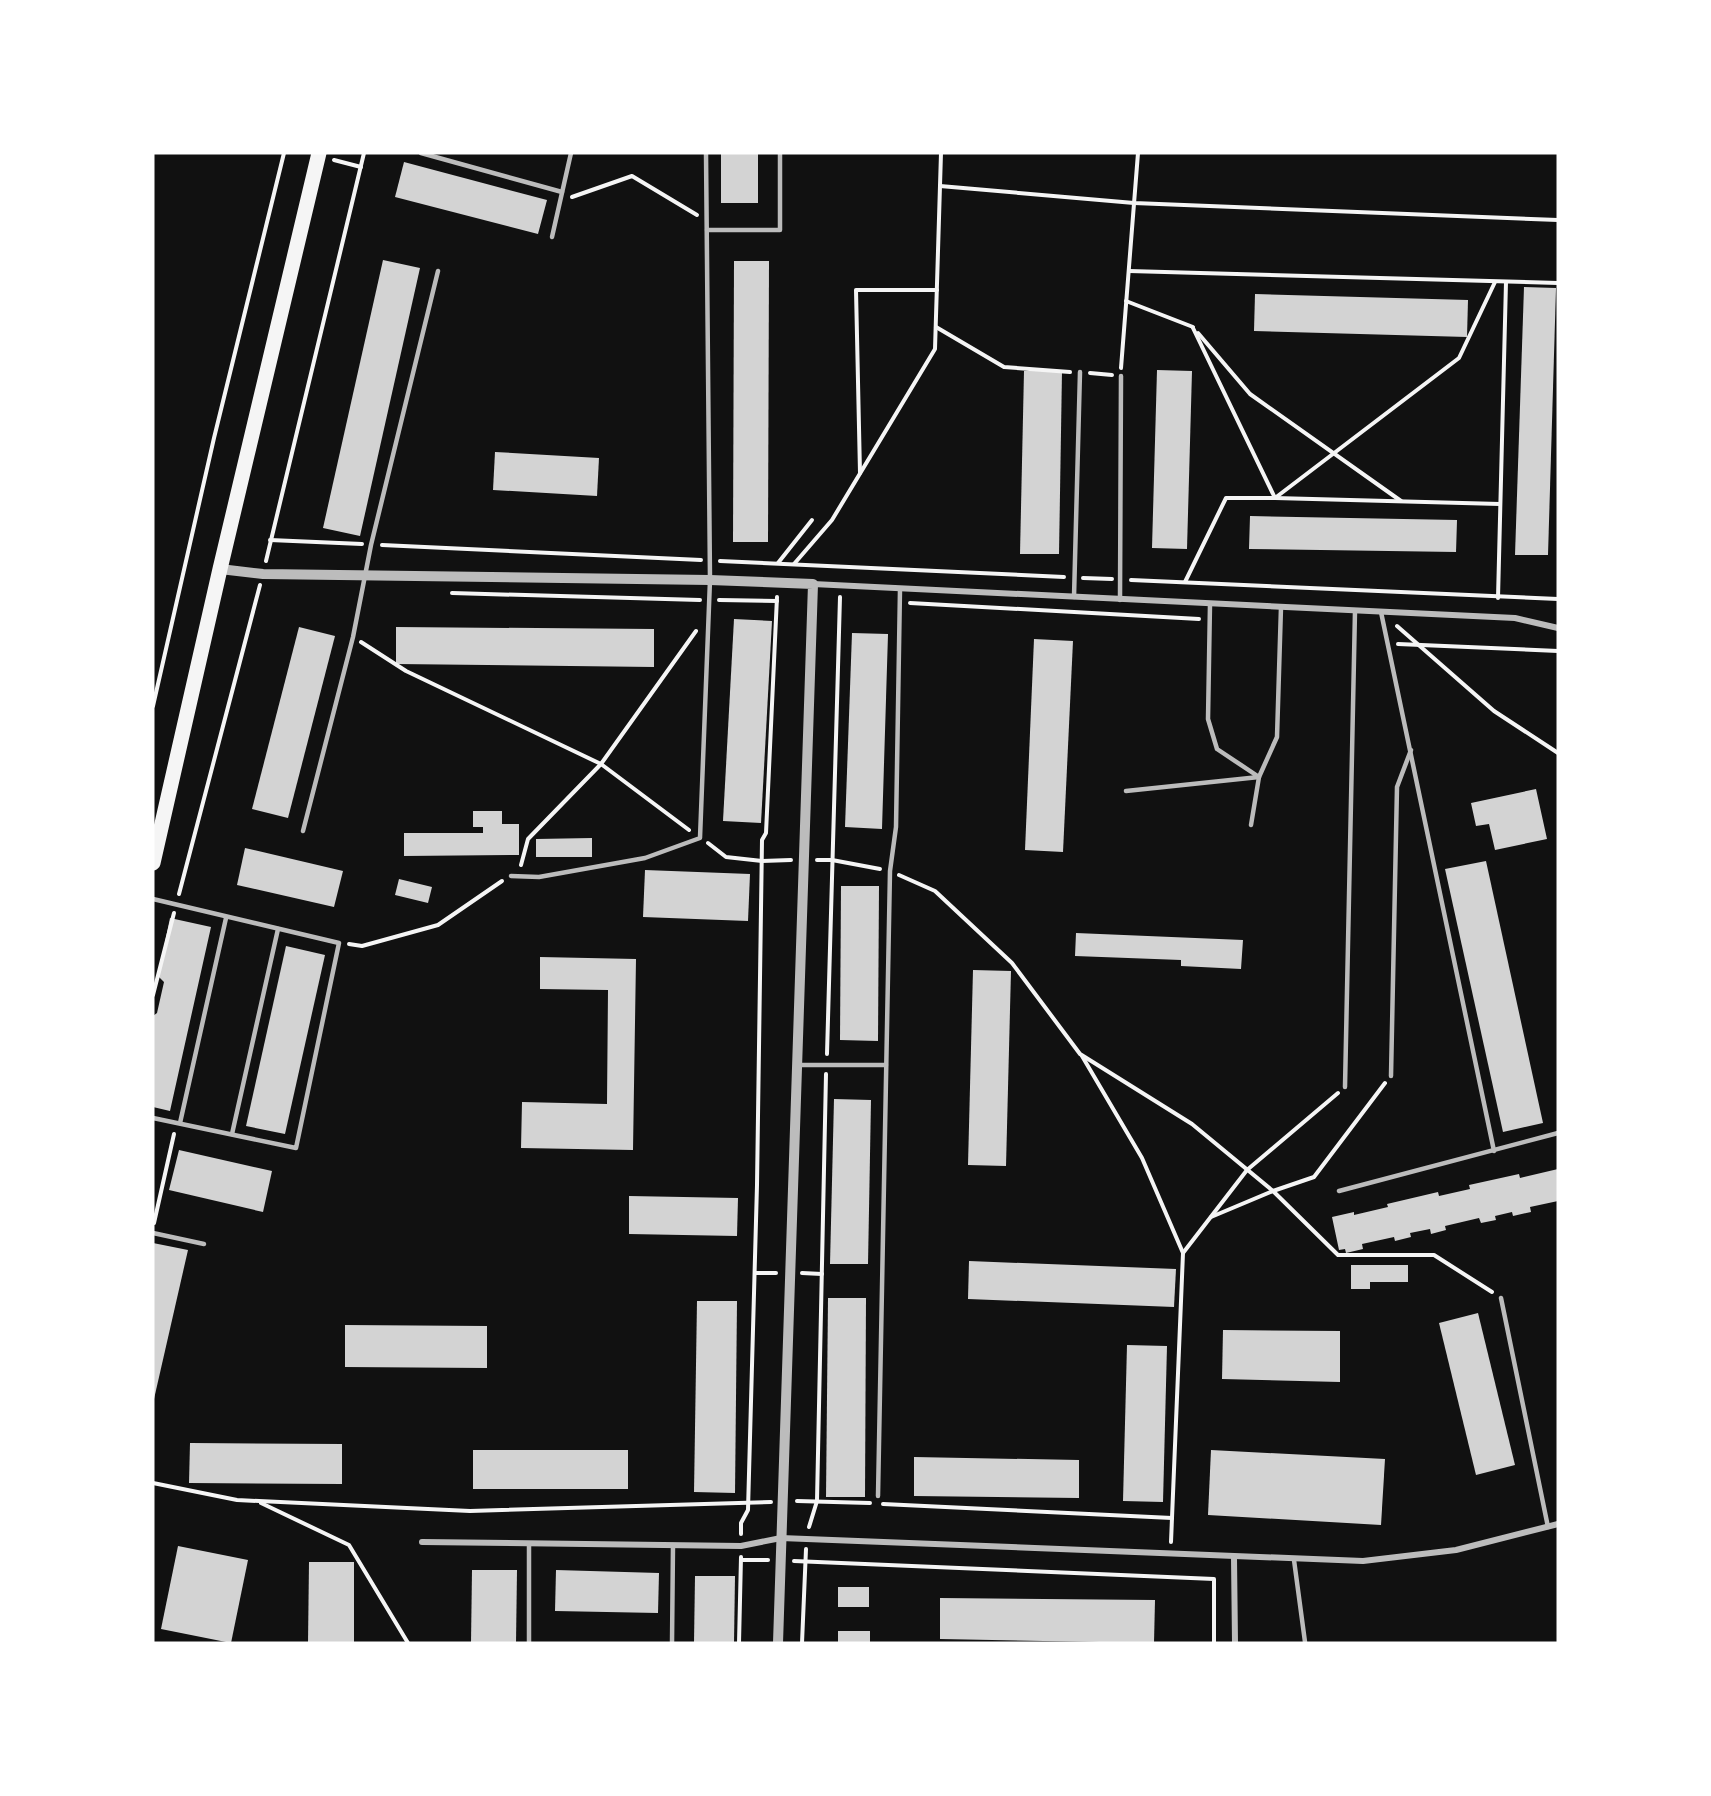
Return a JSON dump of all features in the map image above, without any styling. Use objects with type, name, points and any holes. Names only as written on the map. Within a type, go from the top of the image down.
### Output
[{"type":"main road","points":[[153,863],[319,153]]},
{"type":"street","points":[[220,569],[263,574],[710,580],[813,584],[1515,618],[1558,628]]},
{"type":"street","points":[[778,1643],[813,584]]},
{"type":"street","points":[[422,1542],[741,1546],[781,1538],[1363,1562],[1456,1550],[1558,1524]]},
{"type":"street","points":[[1234,1558],[1234,1643]]},
{"type":"lane","points":[[421,153],[562,192]]},
{"type":"lane","points":[[552,237],[571,153]]},
{"type":"lane","points":[[511,876],[539,877],[645,858],[700,838],[710,580],[706,153]]},
{"type":"lane","points":[[707,230],[780,230],[780,153]]},
{"type":"lane","points":[[303,831],[353,637],[371,545],[438,271]]},
{"type":"lane","points":[[1074,597],[1080,372]]},
{"type":"lane","points":[[1120,600],[1121,375]]},
{"type":"lane","points":[[878,1496],[890,871],[896,827],[900,589]]},
{"type":"lane","points":[[1210,604],[1208,719],[1217,749],[1258,777]]},
{"type":"lane","points":[[1251,825],[1258,777],[1277,737],[1281,607]]},
{"type":"lane","points":[[1345,1087],[1356,611]]},
{"type":"lane","points":[[1381,612],[1494,1151]]},
{"type":"lane","points":[[1391,1076],[1397,787],[1411,750]]},
{"type":"lane","points":[[1126,791],[1258,777]]},
{"type":"lane","points":[[153,899],[339,943],[296,1148],[153,1118]]},
{"type":"lane","points":[[178,1123],[226,918]]},
{"type":"lane","points":[[232,1134],[278,929]]},
{"type":"lane","points":[[797,1065],[886,1065]]},
{"type":"lane","points":[[1339,1191],[1558,1133]]},
{"type":"lane","points":[[153,1233],[204,1244]]},
{"type":"lane","points":[[1501,1298],[1548,1527]]},
{"type":"lane","points":[[529,1545],[529,1643]]},
{"type":"lane","points":[[672,1643],[673,1545]]},
{"type":"lane","points":[[1294,1560],[1305,1642]]},
{"type":"path","points":[[153,706],[211,449],[284,153]]},
{"type":"path","points":[[794,564],[832,520],[935,349],[941,153]]},
{"type":"path","points":[[936,327],[1004,367],[1121,375],[1138,153]]},
{"type":"path","points":[[560,201],[632,176],[706,221]]},
{"type":"path","points":[[940,186],[1134,203],[1558,220]]},
{"type":"path","points":[[1129,271],[1558,283]]},
{"type":"path","points":[[1275,498],[1459,358],[1495,282]]},
{"type":"path","points":[[1498,598],[1506,282]]},
{"type":"path","points":[[860,474],[856,290],[937,290]]},
{"type":"path","points":[[1126,301],[1193,328],[1250,394],[1401,501]]},
{"type":"path","points":[[1193,328],[1275,498]]},
{"type":"path","points":[[1185,582],[1226,498],[1500,504]]},
{"type":"path","points":[[778,563],[812,520]]},
{"type":"path","points":[[270,540],[1558,599]]},
{"type":"path","points":[[802,1643],[806,1539],[817,1501],[826,1065],[841,566]]},
{"type":"path","points":[[739,1643],[741,1523],[748,1510],[758,1185],[762,840],[766,833],[778,584]]},
{"type":"path","points":[[260,588],[271,589]]},
{"type":"path","points":[[446,593],[777,602]]},
{"type":"path","points":[[339,943],[362,946],[438,925],[520,869],[528,839],[601,764],[719,600]]},
{"type":"path","points":[[900,603],[1210,620]]},
{"type":"path","points":[[1381,612],[1494,711],[1558,753]]},
{"type":"path","points":[[353,637],[406,671],[601,764],[726,857],[762,861],[832,860],[890,871],[935,891],[1012,963],[1080,1054],[1142,1158],[1184,1253],[1170,1555]]},
{"type":"path","points":[[1388,643],[1558,651]]},
{"type":"path","points":[[1080,1054],[1192,1124],[1273,1191],[1338,1255],[1434,1255],[1501,1298]]},
{"type":"path","points":[[1211,1217],[1314,1177],[1391,1076]]},
{"type":"path","points":[[1184,1253],[1247,1170],[1345,1087]]},
{"type":"path","points":[[153,1227],[178,1123]]},
{"type":"path","points":[[153,1483],[237,1500],[470,1511],[817,1501],[1172,1518]]},
{"type":"path","points":[[258,1501],[349,1545],[408,1643]]},
{"type":"path","points":[[741,1560],[1214,1579],[1214,1643]]},
{"type":"building","points":[[721,153],[758,153],[758,203],[721,203]]},
{"type":"building","points":[[404,162],[547,200],[538,234],[395,197]]},
{"type":"building","points":[[383,260],[420,268],[360,536],[323,528]]},
{"type":"building","points":[[734,261],[769,261],[768,542],[733,542]]},
{"type":"building","points":[[1524,287],[1556,288],[1548,555],[1515,555]]},
{"type":"building","points":[[1255,294],[1468,300],[1467,337],[1254,331]]},
{"type":"building","points":[[1157,370],[1192,371],[1187,549],[1152,548]]},
{"type":"building","points":[[1024,371],[1062,371],[1059,554],[1020,554]]},
{"type":"building","points":[[495,452],[599,458],[597,496],[493,490]]},
{"type":"building","points":[[1250,516],[1457,520],[1456,552],[1249,549]]},
{"type":"building","points":[[734,619],[772,621],[761,823],[723,821]]},
{"type":"building","points":[[299,627],[335,636],[288,818],[252,809]]},
{"type":"building","points":[[396,627],[654,629],[654,667],[396,664]]},
{"type":"building","points":[[852,633],[888,634],[882,829],[845,827]]},
{"type":"building","points":[[1034,639],[1073,641],[1063,852],[1025,850]]},
{"type":"building","points":[[1536,789],[1547,839],[1495,850],[1489,824],[1476,826],[1471,803]]},
{"type":"building","points":[[473,811],[502,811],[502,824],[519,824],[519,855],[404,856],[404,833],[483,833],[483,827],[473,827]]},
{"type":"building","points":[[592,838],[592,857],[536,857],[536,839]]},
{"type":"building","points":[[245,848],[343,871],[334,907],[237,885]]},
{"type":"building","points":[[1486,861],[1543,1123],[1503,1132],[1445,869]]},
{"type":"building","points":[[645,870],[750,874],[748,921],[643,917]]},
{"type":"building","points":[[399,879],[432,887],[428,903],[395,895]]},
{"type":"building","points":[[841,886],[879,886],[878,1041],[840,1040]]},
{"type":"building","points":[[170,918],[211,927],[170,1111],[153,1107],[153,1016],[157,1013],[164,982],[158,976]]},
{"type":"building","points":[[1076,933],[1243,940],[1241,969],[1181,966],[1181,960],[1075,956]]},
{"type":"building","points":[[286,946],[325,955],[285,1134],[246,1126]]},
{"type":"building","points":[[540,957],[636,959],[633,1150],[521,1148],[522,1102],[607,1104],[608,990],[540,989]]},
{"type":"building","points":[[973,970],[1011,971],[1006,1166],[968,1165]]},
{"type":"building","points":[[834,1099],[871,1100],[868,1264],[830,1264]]},
{"type":"building","points":[[179,1150],[272,1171],[263,1212],[169,1190]]},
{"type":"building","points":[[1558,1169],[1558,1201],[1530,1207],[1531,1212],[1513,1216],[1512,1212],[1495,1216],[1496,1220],[1481,1223],[1479,1218],[1445,1226],[1446,1230],[1431,1234],[1430,1229],[1410,1233],[1411,1237],[1395,1241],[1394,1237],[1362,1244],[1363,1249],[1346,1253],[1345,1249],[1339,1250],[1332,1217],[1354,1212],[1354,1215],[1388,1207],[1387,1204],[1438,1192],[1439,1196],[1470,1189],[1469,1185],[1519,1174],[1520,1178]]},
{"type":"building","points":[[629,1196],[738,1198],[737,1236],[629,1234]]},
{"type":"building","points":[[153,1243],[188,1250],[154,1399],[153,1399]]},
{"type":"building","points":[[969,1261],[1176,1269],[1174,1307],[968,1299]]},
{"type":"building","points":[[1351,1265],[1408,1265],[1408,1282],[1370,1282],[1370,1289],[1351,1289]]},
{"type":"building","points":[[828,1298],[866,1298],[865,1497],[826,1497]]},
{"type":"building","points":[[697,1301],[737,1301],[735,1493],[694,1492]]},
{"type":"building","points":[[1478,1313],[1515,1465],[1476,1475],[1439,1323]]},
{"type":"building","points":[[345,1325],[487,1326],[487,1368],[345,1367]]},
{"type":"building","points":[[1223,1330],[1340,1331],[1340,1382],[1222,1379]]},
{"type":"building","points":[[1127,1345],[1167,1346],[1163,1502],[1123,1501]]},
{"type":"building","points":[[190,1443],[342,1444],[342,1484],[189,1483]]},
{"type":"building","points":[[473,1450],[628,1450],[628,1489],[473,1489]]},
{"type":"building","points":[[1211,1450],[1385,1459],[1381,1525],[1208,1515]]},
{"type":"building","points":[[914,1457],[1079,1460],[1079,1498],[914,1496]]},
{"type":"building","points":[[178,1546],[248,1560],[231,1643],[161,1629]]},
{"type":"building","points":[[309,1562],[354,1562],[354,1643],[308,1643]]},
{"type":"building","points":[[472,1570],[517,1570],[516,1643],[471,1643]]},
{"type":"building","points":[[556,1570],[659,1573],[658,1613],[555,1611]]},
{"type":"building","points":[[695,1576],[735,1576],[734,1643],[694,1643]]},
{"type":"building","points":[[838,1587],[869,1587],[869,1607],[838,1607]]},
{"type":"building","points":[[940,1598],[1155,1600],[1154,1643],[940,1639]]},
{"type":"building","points":[[838,1631],[870,1631],[870,1643],[838,1643]]}]
